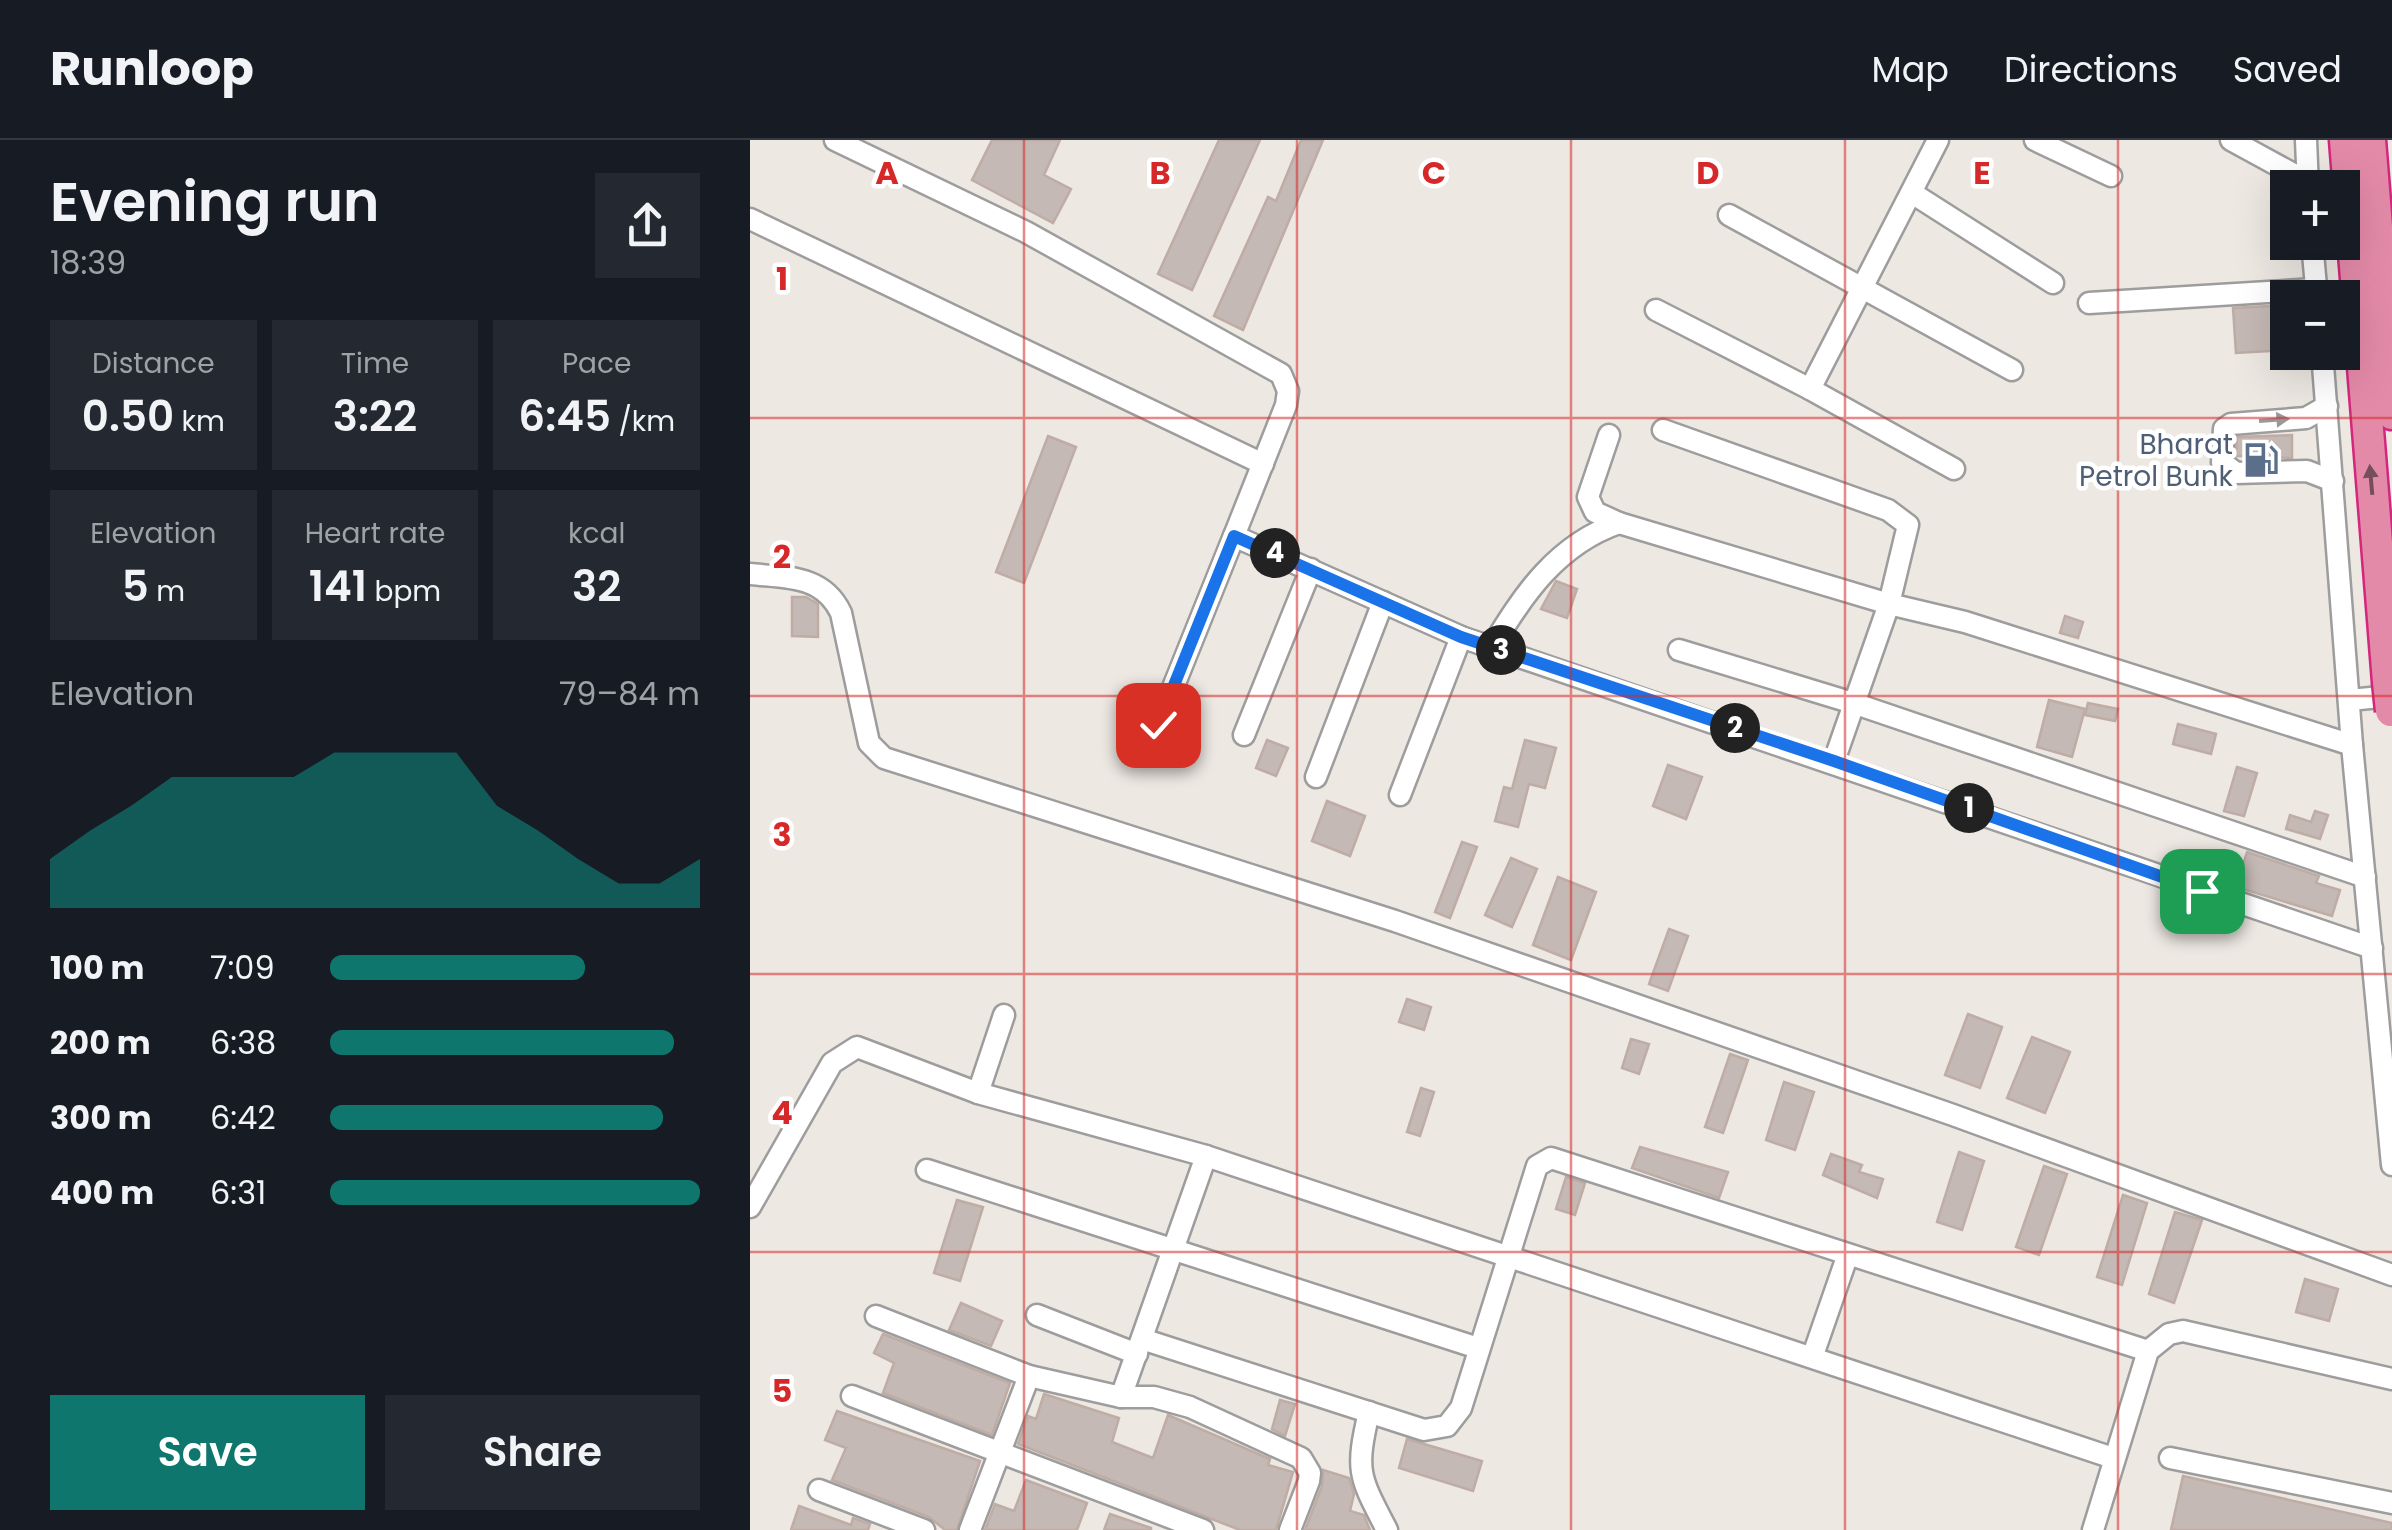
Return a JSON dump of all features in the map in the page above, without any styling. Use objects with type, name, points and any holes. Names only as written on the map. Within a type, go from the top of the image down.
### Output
[{"type":"highway","points":[[2346,140],[2392,727]]},
{"type":"highway","points":[[2370,140],[2392,414]]},
{"type":"street","points":[[834,140],[1026,232],[1274,368],[1288,391],[1263,464],[1158,725]]},
{"type":"street","points":[[1810,389],[1938,140]]},
{"type":"street","points":[[2035,140],[2110,176]]},
{"type":"street","points":[[2231,140],[2282,170]]},
{"type":"street","points":[[2306,140],[2307,170]]},
{"type":"street","points":[[1912,193],[2053,283]]},
{"type":"street","points":[[1729,216],[2012,370]]},
{"type":"street","points":[[750,219],[1263,464]]},
{"type":"street","points":[[2089,303],[2270,295]]},
{"type":"street","points":[[1656,310],[1954,468]]},
{"type":"street","points":[[2324,370],[2352,744],[2392,1165]]},
{"type":"street","points":[[2327,406],[2306,418],[2231,424],[2224,429],[2221,440],[2222,462],[2236,474],[2307,471],[2333,481]]},
{"type":"street","points":[[1662,430],[1811,480],[1900,517],[1909,534],[1834,761]]},
{"type":"street","points":[[1609,435],[1588,497],[1595,512],[1619,523],[1889,604],[1965,622],[2352,744]]},
{"type":"street","points":[[1492,647],[1524,593],[1551,564],[1619,523]]},
{"type":"street","points":[[1234,536],[1461,637],[1834,761],[2372,948]]},
{"type":"street","points":[[1244,735],[1311,569]]},
{"type":"street","points":[[750,574],[821,585],[842,613],[864,728],[869,743],[884,758],[1395,920],[1953,1115],[2392,1275]]},
{"type":"street","points":[[1316,777],[1384,602]]},
{"type":"street","points":[[1400,796],[1461,637]]},
{"type":"street","points":[[1680,650],[1854,703],[2365,877]]},
{"type":"street","points":[[2349,700],[2390,697]]},
{"type":"street","points":[[978,1093],[1004,1015]]},
{"type":"street","points":[[750,1207],[832,1063],[857,1046],[978,1093],[1206,1156],[1814,1355],[2113,1458]]},
{"type":"street","points":[[1120,1397],[1206,1156]]},
{"type":"street","points":[[1038,1315],[1424,1430],[1447,1426],[1461,1408],[1537,1166],[1551,1158],[1847,1257],[2148,1351]]},
{"type":"street","points":[[926,1170],[1478,1348]]},
{"type":"street","points":[[1814,1355],[1847,1257]]},
{"type":"street","points":[[876,1316],[1029,1376],[1120,1397],[1154,1397],[1190,1407],[1301,1458],[1310,1473],[1290,1530]]},
{"type":"street","points":[[2093,1530],[2148,1351],[2170,1334],[2184,1331],[2392,1379]]},
{"type":"street","points":[[970,1530],[1029,1376]]},
{"type":"street","points":[[852,1396],[1203,1530]]},
{"type":"street","points":[[1369,1412],[1358,1459],[1360,1475],[1387,1530]]},
{"type":"street","points":[[2170,1458],[2392,1503]]},
{"type":"street","points":[[819,1490],[924,1530]]},
{"type":"building","points":[[992,140],[1060,140],[1044,175],[1071,189],[1053,223],[972,180]]},
{"type":"building","points":[[1219,140],[1260,140],[1192,290],[1158,274]]},
{"type":"building","points":[[1301,140],[1323,140],[1243,330],[1214,316],[1268,197],[1276,201]]},
{"type":"building","points":[[2270,306],[2270,351],[2236,353],[2233,308]]},
{"type":"building","points":[[2292,435],[2292,458],[2236,456],[2237,437]]},
{"type":"building","points":[[1048,436],[1076,447],[1024,583],[996,572]]},
{"type":"building","points":[[1556,581],[1577,589],[1567,618],[1541,609]]},
{"type":"building","points":[[792,597],[806,597],[818,604],[818,637],[792,636]]},
{"type":"building","points":[[2065,616],[2083,622],[2078,638],[2060,633]]},
{"type":"building","points":[[2049,700],[2085,709],[2072,757],[2037,747]]},
{"type":"building","points":[[2088,703],[2118,709],[2115,721],[2085,715]]},
{"type":"building","points":[[2178,724],[2216,734],[2211,754],[2173,744]]},
{"type":"building","points":[[1267,740],[1288,748],[1276,776],[1256,768]]},
{"type":"building","points":[[1525,740],[1556,748],[1545,788],[1529,784],[1518,827],[1495,821],[1504,787],[1512,789]]},
{"type":"building","points":[[1668,765],[1702,777],[1686,819],[1653,806]]},
{"type":"building","points":[[2237,767],[2257,773],[2244,816],[2224,811]]},
{"type":"building","points":[[1327,801],[1365,816],[1350,856],[1312,841]]},
{"type":"building","points":[[2315,811],[2328,815],[2320,839],[2286,829],[2290,815],[2311,822]]},
{"type":"building","points":[[1462,842],[1477,847],[1450,918],[1435,912]]},
{"type":"building","points":[[2247,852],[2319,876],[2316,883],[2340,890],[2332,916],[2236,887]]},
{"type":"building","points":[[1511,858],[1537,869],[1512,927],[1485,915]]},
{"type":"building","points":[[1558,877],[1596,892],[1571,960],[1533,945]]},
{"type":"building","points":[[1669,929],[1688,936],[1668,991],[1649,984]]},
{"type":"building","points":[[1407,999],[1431,1007],[1424,1030],[1399,1022]]},
{"type":"building","points":[[1968,1014],[2002,1027],[1980,1088],[1945,1075]]},
{"type":"building","points":[[2032,1037],[2070,1052],[2045,1113],[2007,1098]]},
{"type":"building","points":[[1631,1039],[1649,1044],[1639,1074],[1622,1068]]},
{"type":"building","points":[[1730,1054],[1748,1060],[1723,1133],[1705,1127]]},
{"type":"building","points":[[1784,1082],[1814,1092],[1795,1150],[1766,1140]]},
{"type":"building","points":[[1421,1088],[1434,1092],[1420,1136],[1407,1132]]},
{"type":"building","points":[[1640,1147],[1728,1172],[1719,1198],[1632,1168]]},
{"type":"building","points":[[1959,1152],[1984,1161],[1962,1230],[1937,1222]]},
{"type":"building","points":[[1831,1154],[1862,1165],[1859,1172],[1883,1179],[1877,1198],[1823,1175]]},
{"type":"building","points":[[2044,1166],[2067,1174],[2039,1255],[2016,1247]]},
{"type":"building","points":[[1566,1177],[1585,1183],[1575,1215],[1556,1209]]},
{"type":"building","points":[[2123,1195],[2147,1203],[2122,1285],[2097,1277]]},
{"type":"building","points":[[957,1200],[983,1207],[960,1281],[934,1273]]},
{"type":"building","points":[[2175,1212],[2202,1220],[2174,1303],[2149,1294]]},
{"type":"building","points":[[2305,1279],[2338,1289],[2329,1321],[2296,1312]]},
{"type":"building","points":[[961,1303],[1002,1321],[991,1346],[949,1330]]},
{"type":"building","points":[[883,1334],[1010,1383],[992,1435],[883,1393],[894,1363],[874,1353]]},
{"type":"building","points":[[1044,1394],[1119,1418],[1112,1442],[1153,1458],[1168,1415],[1270,1459],[1268,1465],[1293,1472],[1276,1530],[1240,1530],[1018,1444],[1028,1416],[1036,1419]]},
{"type":"building","points":[[1280,1400],[1295,1404],[1285,1436],[1272,1429]]},
{"type":"building","points":[[837,1411],[980,1461],[957,1530],[945,1530],[929,1517],[832,1480],[846,1448],[825,1440]]},
{"type":"building","points":[[1407,1439],[1482,1461],[1473,1491],[1399,1468]]},
{"type":"building","points":[[1323,1470],[1349,1478],[1354,1494],[1350,1511],[1364,1515],[1370,1530],[1305,1530],[1322,1486]]},
{"type":"building","points":[[2183,1476],[2392,1523],[2392,1530],[2171,1530]]},
{"type":"building","points":[[1026,1480],[1087,1503],[1077,1530],[985,1530],[995,1504],[1014,1511]]},
{"type":"building","points":[[799,1506],[851,1525],[853,1518],[870,1524],[868,1530],[791,1530]]},
{"type":"building","points":[[1110,1514],[1151,1528],[1151,1530],[1104,1530]]},
{"type":"place","name":"Bharat Petrol Bunk","points":[[2261,460]]},
{"type":"route","points":[[1158,725],[1234,536],[1461,637],[1834,761],[2202,891]]}]
